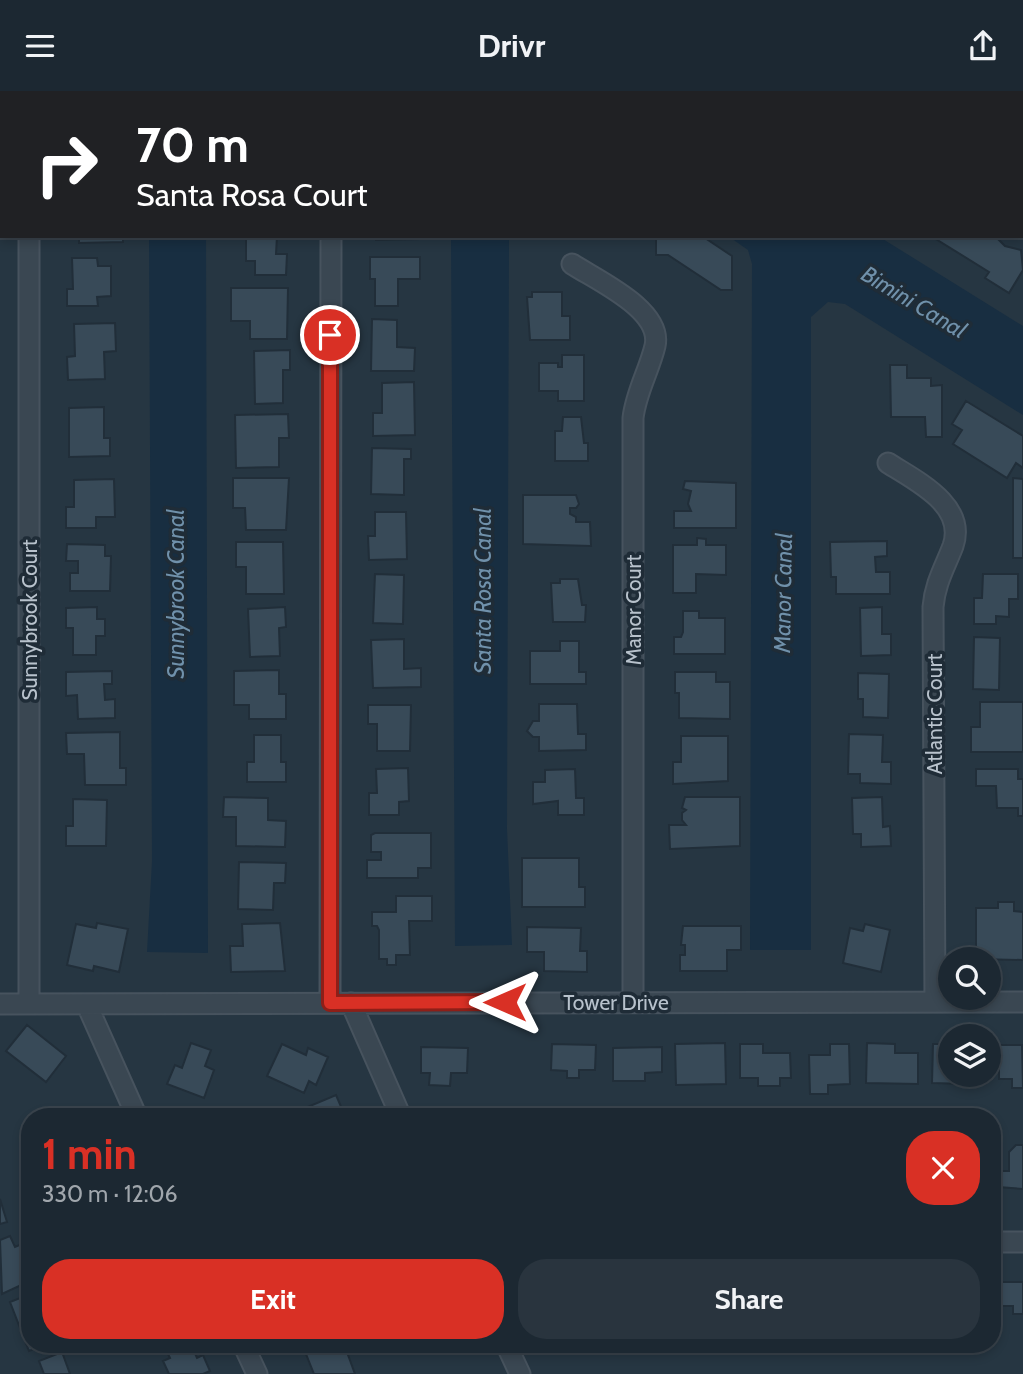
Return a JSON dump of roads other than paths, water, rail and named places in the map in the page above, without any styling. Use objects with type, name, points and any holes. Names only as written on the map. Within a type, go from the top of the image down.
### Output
[{"type":"street","name":"Sunnybrook Court","points":[[29,238],[29,1004]]},
{"type":"street","points":[[330,1003],[331,238]]},
{"type":"street","name":"Manor Court","points":[[572,264],[638,307],[651,319],[656,336],[637,394],[633,418],[633,1003]]},
{"type":"street","name":"Atlantic Court","points":[[888,463],[939,498],[952,517],[955,530],[952,549],[939,574],[933,607],[935,1001]]},
{"type":"street","name":"Tower Drive","points":[[0,1004],[1023,1002]]},
{"type":"street","points":[[351,1003],[397,1108]]},
{"type":"street","points":[[87,1005],[133,1108]]},
{"type":"street","points":[[1001,1242],[1023,1242]]},
{"type":"street","points":[[247,1353],[257,1374]]},
{"type":"street","points":[[510,1353],[520,1374]]},
{"type":"water","name":"Sunnybrook Canal","points":[[149,238],[206,238],[208,953],[147,952],[152,861]]},
{"type":"water","name":"Santa Rosa Canal","points":[[451,238],[509,238],[507,829],[512,945],[455,946]]},
{"type":"water","points":[[731,238],[881,238],[1023,326],[1023,415],[845,304],[828,302],[811,317],[811,950],[750,950],[752,264],[748,250]]},
{"type":"water label","name":"Bimini Canal","points":[[914,302]]},
{"type":"water label","name":"Manor Canal","points":[[783,593]]}]
